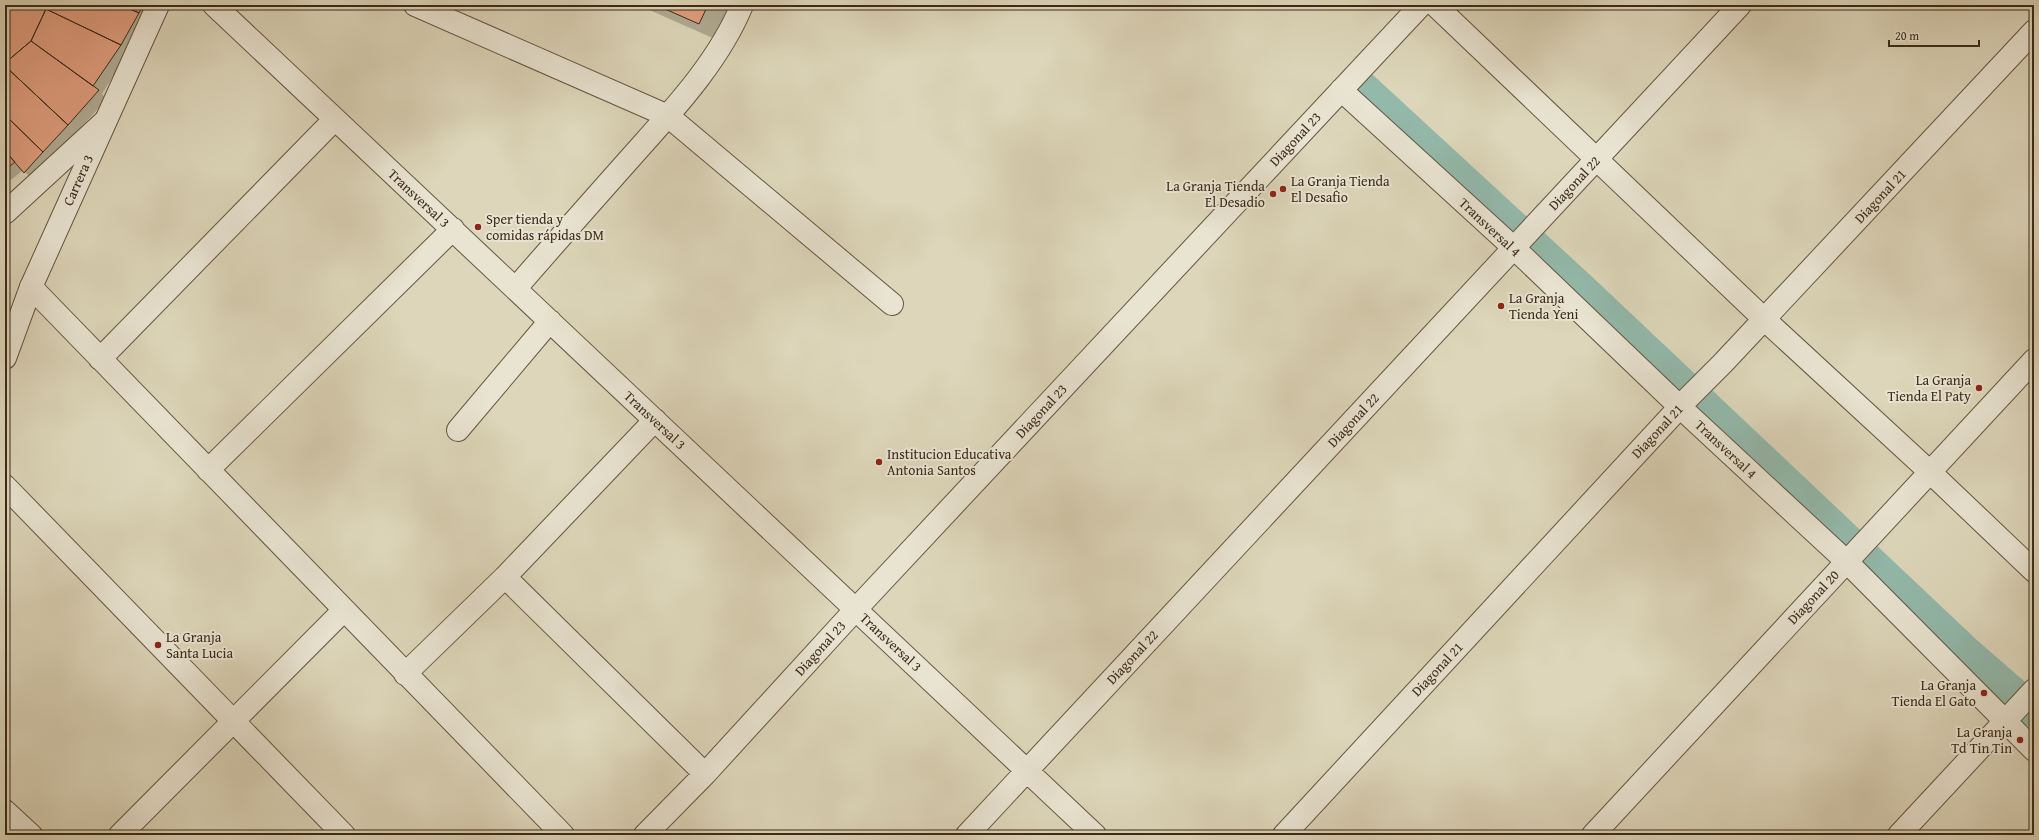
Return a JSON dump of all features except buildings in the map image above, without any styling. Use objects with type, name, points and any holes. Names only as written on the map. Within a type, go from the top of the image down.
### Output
[{"type":"street","name":"Carrera 3","points":[[5,358],[31,287],[158,5]]},
{"type":"street","name":"Transversal 3","points":[[214,5],[1095,835]]},
{"type":"street","points":[[415,5],[668,116],[892,304]]},
{"type":"street","points":[[516,288],[668,116],[716,54],[737,18],[742,5]]},
{"type":"street","name":"Diagonal 23","points":[[646,835],[705,774],[856,609],[1420,5]]},
{"type":"street","points":[[1435,5],[1764,319],[1930,472],[2034,571]]},
{"type":"street","name":"Diagonal 22","points":[[967,835],[1740,5]]},
{"type":"street","name":"Diagonal 21","points":[[1284,835],[1684,402],[1723,363],[2034,31]]},
{"type":"street","name":"Transversal 4","points":[[1341,90],[1518,243],[1849,558],[2010,716],[2034,750]]},
{"type":"street","points":[[100,359],[335,119]]},
{"type":"street","points":[[5,213],[104,122]]},
{"type":"street","points":[[208,470],[453,229]]},
{"type":"street","points":[[31,287],[405,674],[563,835]]},
{"type":"street","points":[[458,430],[550,321]]},
{"type":"street","name":"Diagonal 20","points":[[1594,835],[2034,360]]},
{"type":"street","points":[[405,674],[505,578],[655,420]]},
{"type":"street","points":[[5,486],[344,835]]},
{"type":"street","points":[[505,578],[705,774]]},
{"type":"street","points":[[120,835],[344,610]]},
{"type":"street","points":[[1899,835],[2034,690]]},
{"type":"street","points":[[5,812],[31,835]]},
{"type":"waterway","points":[[1357,82],[1586,293],[1964,650],[2034,711]]},
{"type":"place","name":"La Granja Tienda El Desafio","points":[[1283,189]]},
{"type":"place","name":"La Granja Tienda El Desadio","points":[[1273,194]]},
{"type":"place","name":"Sper tienda y comidas rápidas DM","points":[[478,227]]},
{"type":"place","name":"La Granja Tienda Yeni","points":[[1501,306]]},
{"type":"place","name":"La Granja Tienda El Paty","points":[[1979,388]]},
{"type":"place","name":"Institucion Educativa Antonia Santos","points":[[879,462]]},
{"type":"place","name":"La Granja Santa Lucia","points":[[158,645]]},
{"type":"place","name":"La Granja Tienda El Gato","points":[[1984,693]]},
{"type":"place","name":"La Granja Td Tin Tin","points":[[2020,740]]}]
